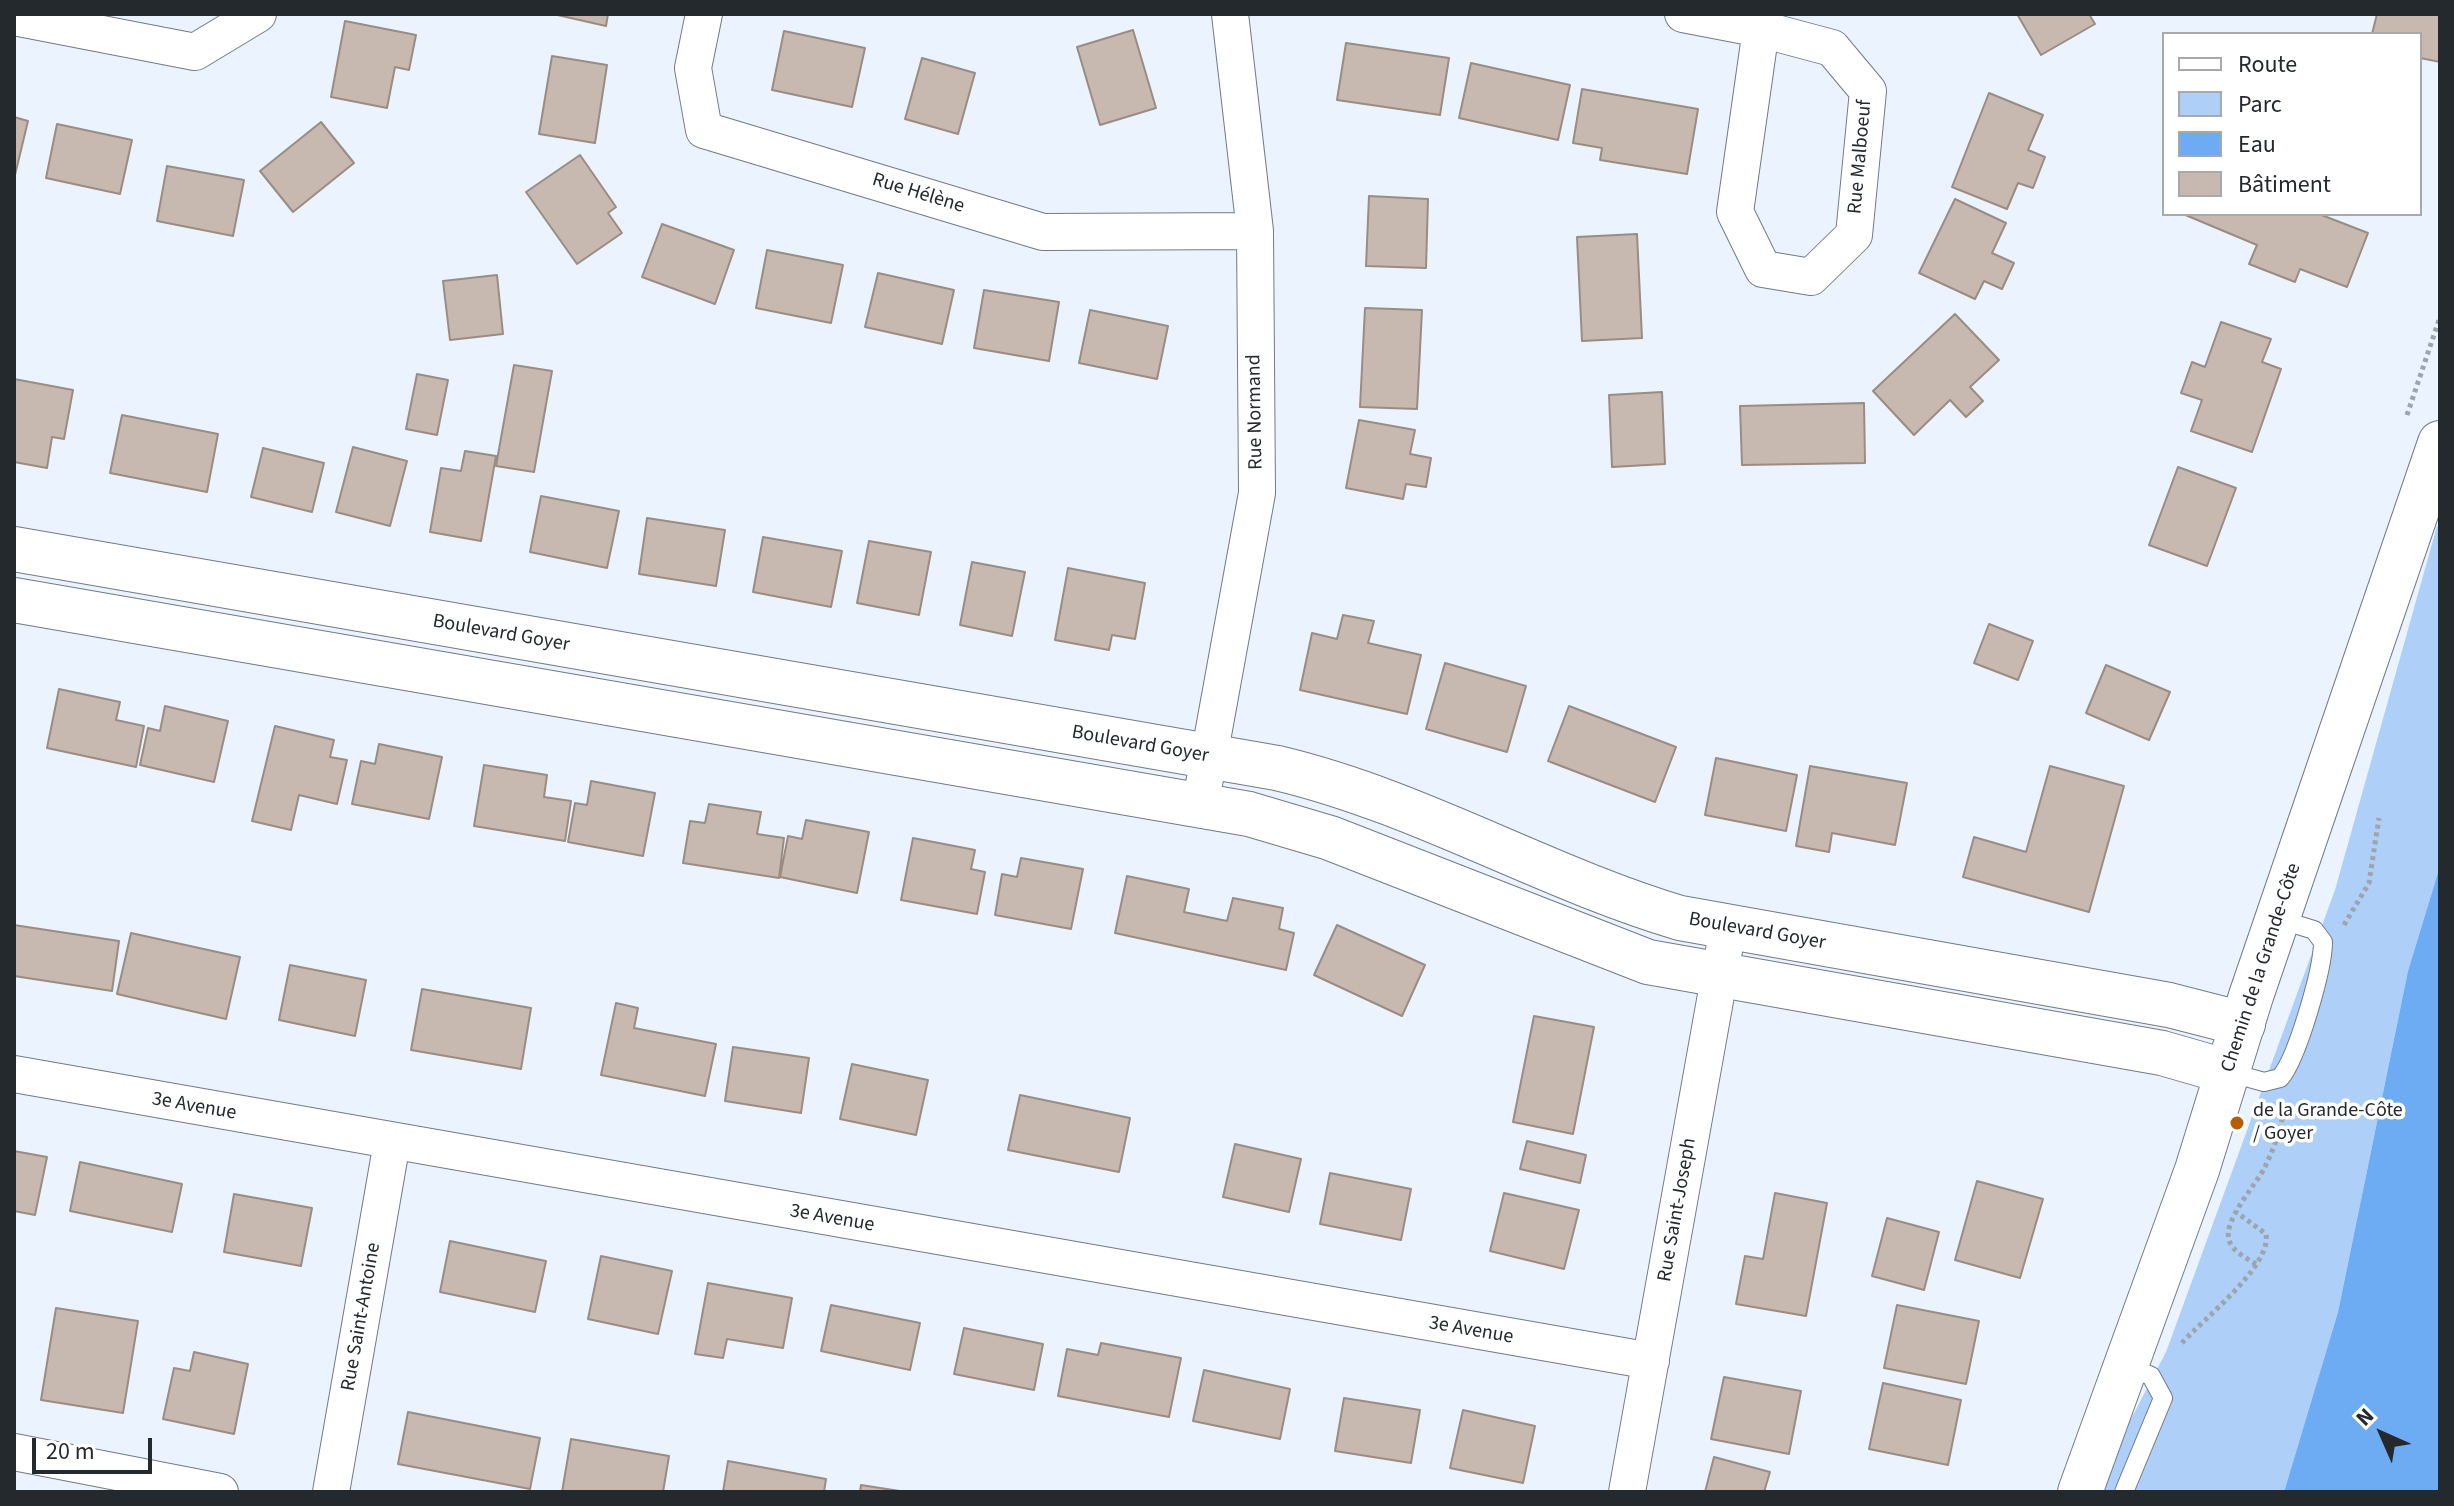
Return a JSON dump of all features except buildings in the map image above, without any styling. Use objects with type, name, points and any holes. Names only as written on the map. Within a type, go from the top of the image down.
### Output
[{"type":"street","points":[[14,17],[195,52],[258,14]]},
{"type":"street","name":"Rue Hélène","points":[[704,14],[693,68],[704,130],[1043,232],[1255,231]]},
{"type":"street","name":"Rue Normand","points":[[1200,806],[1257,493],[1255,231],[1230,14]]},
{"type":"street","name":"Rue Malboeuf","points":[[1683,14],[1761,29],[1832,48],[1868,91],[1854,235],[1811,277],[1763,269],[1735,212],[1761,29]]},
{"type":"street","name":"Chemin de la Grande-Côte","points":[[2080,1492],[2197,1170],[2278,919],[2440,443]]},
{"type":"street","name":"Boulevard Goyer","points":[[14,549],[1277,768],[1327,781],[1623,900],[1680,918],[2169,1005],[2243,1024]]},
{"type":"street","points":[[14,600],[1200,806],[1306,829],[1622,955],[2162,1053],[2228,1072]]},
{"type":"street","name":"Rue Saint-Joseph","points":[[1627,1492],[1728,928]]},
{"type":"street","name":"3e Avenue","points":[[14,1074],[1651,1361]]},
{"type":"street","name":"Rue Saint-Antoine","points":[[331,1492],[392,1142]]},
{"type":"street","points":[[14,1452],[220,1492]]},
{"type":"lane","points":[[2228,1072],[2272,1082],[2286,1071],[2295,1049],[2321,963],[2323,942],[2314,930],[2278,919]]},
{"type":"lane","points":[[2124,1492],[2163,1398],[2151,1376],[2126,1365]]},
{"type":"path","points":[[2423,366],[2440,317]]},
{"type":"path","points":[[2340,930],[2360,904],[2369,883],[2379,818]]},
{"type":"path","points":[[2256,1264],[2229,1242],[2228,1233],[2236,1212],[2264,1168],[2275,1143],[2284,1105]]},
{"type":"path","points":[[2178,1347],[2256,1264],[2265,1249],[2266,1234],[2236,1212]]},
{"type":"green space","points":[[2437,526],[2440,528],[2440,866],[2408,971],[2338,1312],[2284,1492],[2099,1492],[2107,1465],[2166,1352],[2335,890]]},
{"type":"water","points":[[2440,866],[2440,1492],[2284,1492],[2338,1312],[2408,971]]},
{"type":"place","name":"de la Grande-Côte / Goyer","points":[[2237,1123]]}]
